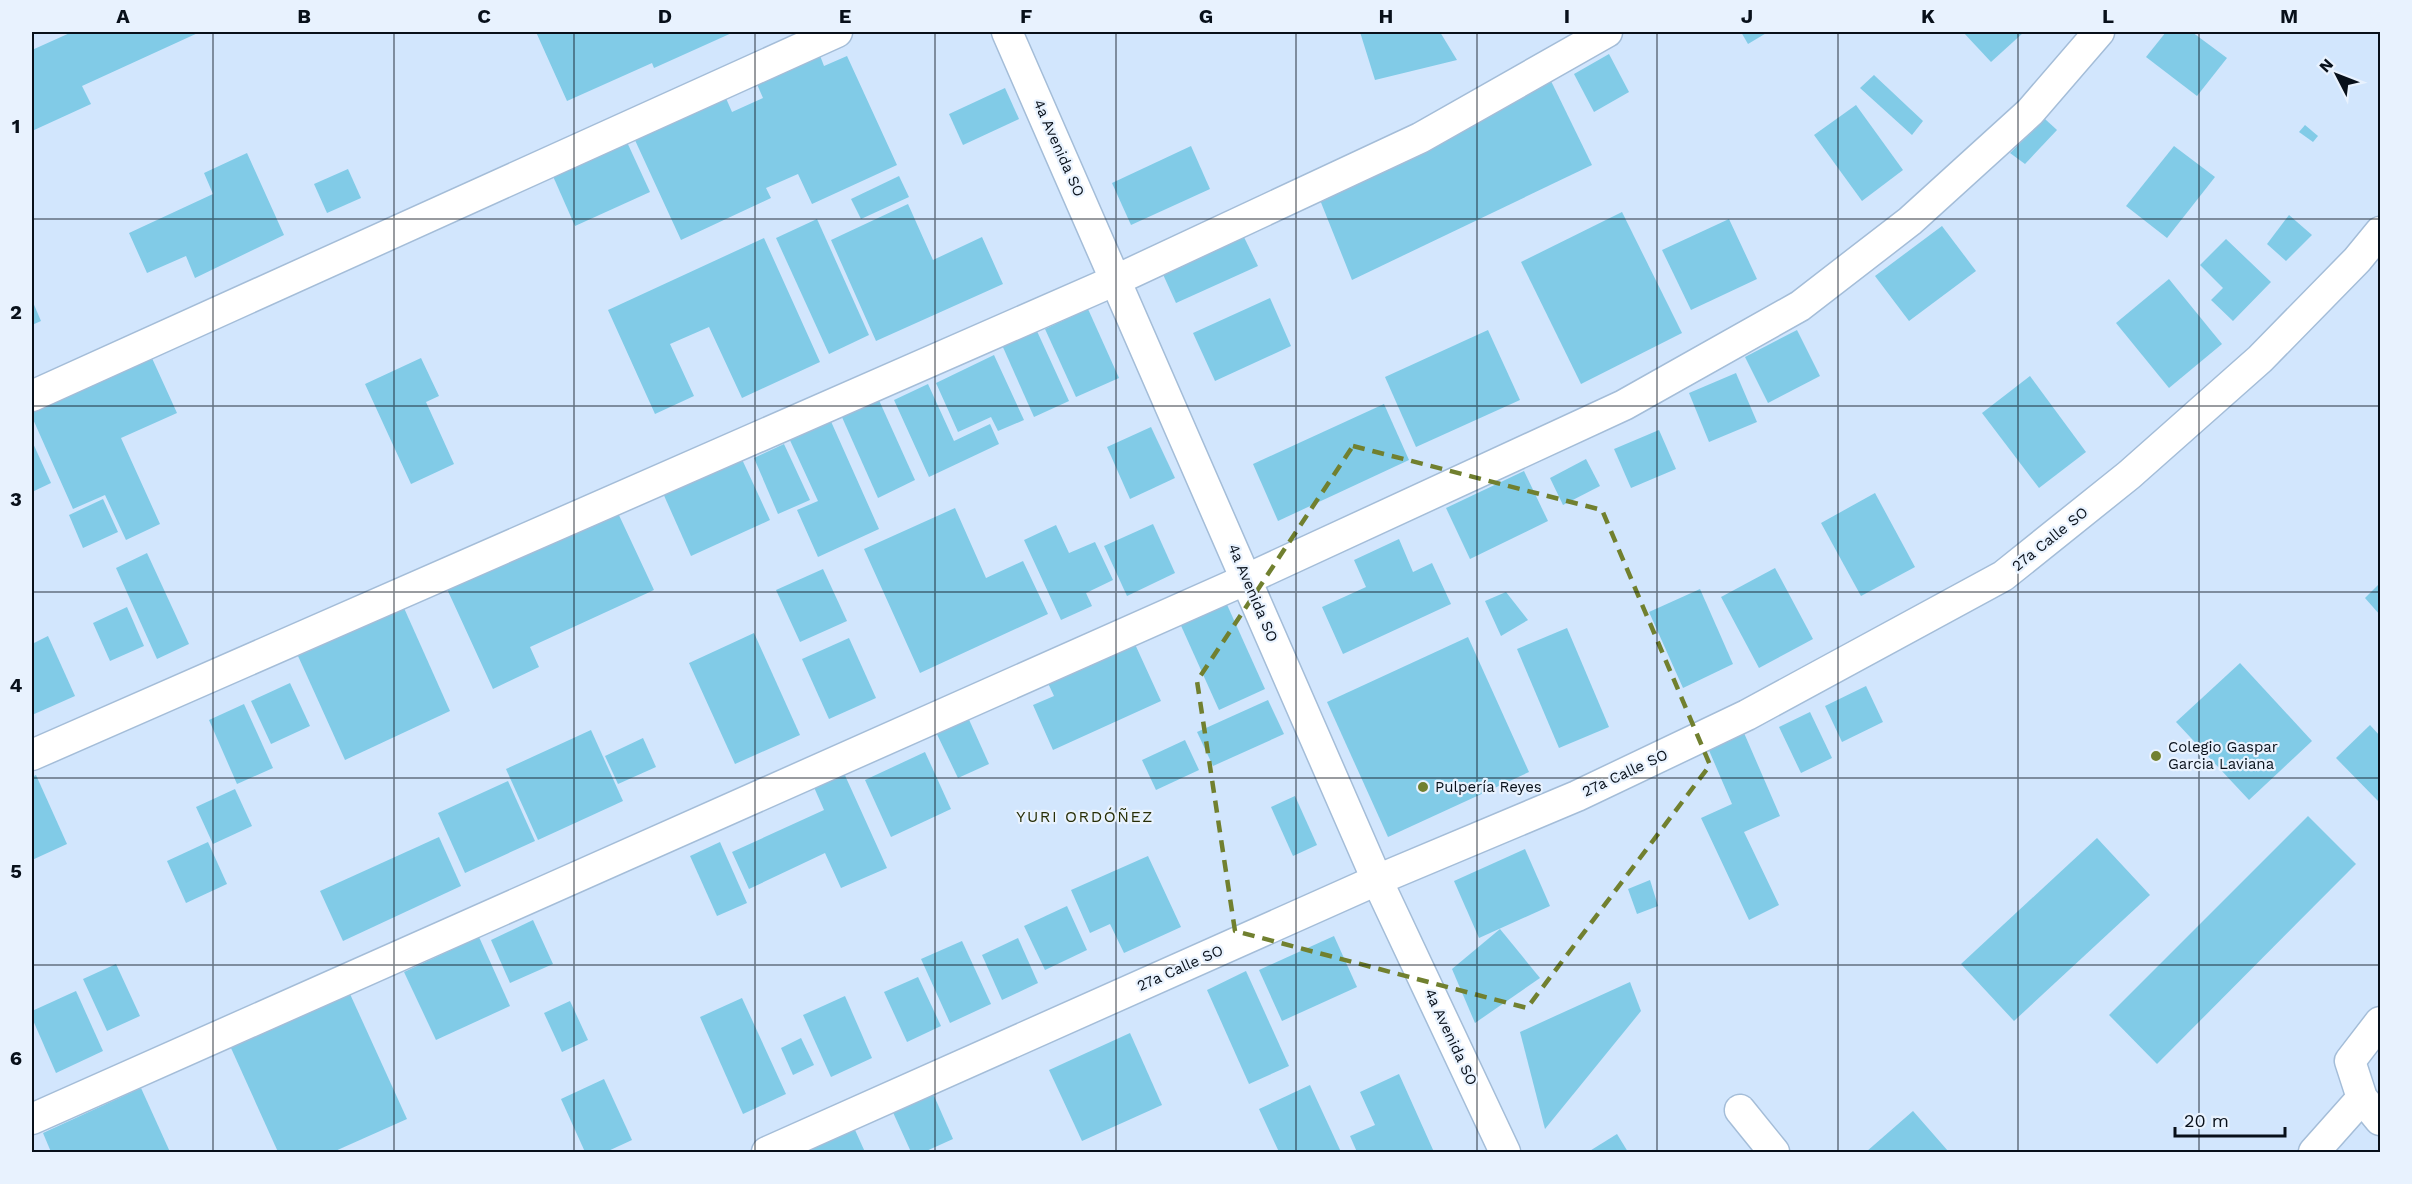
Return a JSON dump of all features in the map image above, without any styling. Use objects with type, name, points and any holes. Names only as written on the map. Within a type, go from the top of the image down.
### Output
[{"type":"street","points":[[32,396],[837,32]]},
{"type":"street","name":"4a Avenida SO","points":[[1007,32],[1377,880],[1505,1152]]},
{"type":"street","points":[[32,755],[1116,280],[1420,138],[1607,32]]},
{"type":"street","points":[[32,1119],[1247,579],[1624,405],[1800,306],[1910,221],[2030,112],[2099,32]]},
{"type":"street","name":"27a Calle SO","points":[[767,1152],[1377,880],[1577,796],[1747,716],[2004,576],[2129,476],[2260,359],[2357,260],[2380,232]]},
{"type":"street","points":[[2314,1152],[2372,1109],[2349,1060],[2380,1022]]},
{"type":"street","points":[[1740,1110],[1774,1152]]},
{"type":"highlighted area","points":[[1353,446],[1602,510],[1710,765],[1527,1008],[1235,931],[1197,681]]},
{"type":"building","points":[[72,32],[200,32],[82,86],[91,104],[32,131],[32,50]]},
{"type":"building","points":[[536,32],[734,32],[654,68],[652,63],[567,101]]},
{"type":"building","points":[[1360,32],[1440,32],[1457,60],[1375,80]]},
{"type":"building","points":[[1741,32],[1768,32],[1748,44]]},
{"type":"building","points":[[1963,32],[2024,32],[1991,62]]},
{"type":"building","points":[[2166,32],[2192,32],[2227,58],[2197,96],[2146,57]]},
{"type":"building","points":[[819,53],[824,66],[847,56],[897,165],[812,204],[798,174],[766,188],[771,198],[681,240],[634,138],[725,96],[732,112],[763,98],[756,82]]},
{"type":"building","points":[[1609,54],[1629,92],[1594,112],[1574,74]]},
{"type":"building","points":[[1874,75],[1923,121],[1912,135],[1860,88]]},
{"type":"building","points":[[1550,79],[1592,165],[1352,280],[1318,195]]},
{"type":"building","points":[[1005,88],[1019,119],[963,145],[949,114]]},
{"type":"building","points":[[1856,105],[1903,170],[1862,201],[1814,135]]},
{"type":"building","points":[[2045,119],[2057,130],[2025,164],[2010,153]]},
{"type":"building","points":[[2305,125],[2318,136],[2313,142],[2299,132]]},
{"type":"building","points":[[626,140],[650,192],[575,226],[552,174]]},
{"type":"building","points":[[1191,146],[1210,189],[1131,225],[1112,183]]},
{"type":"building","points":[[2174,146],[2215,177],[2167,238],[2126,206]]},
{"type":"building","points":[[247,153],[284,235],[195,278],[186,256],[147,273],[129,233],[213,194],[204,173]]},
{"type":"building","points":[[348,169],[361,198],[327,213],[314,184]]},
{"type":"building","points":[[899,176],[909,197],[861,219],[851,199]]},
{"type":"building","points":[[908,204],[933,260],[982,237],[1003,284],[876,341],[831,240]]},
{"type":"building","points":[[1622,212],[1682,333],[1581,384],[1521,262]]},
{"type":"building","points":[[2289,215],[2312,235],[2286,261],[2267,244]]},
{"type":"building","points":[[817,219],[869,335],[829,354],[776,238]]},
{"type":"building","points":[[1729,219],[1757,279],[1691,310],[1662,250]]},
{"type":"building","points":[[1942,226],[1976,271],[1909,321],[1875,276]]},
{"type":"building","points":[[1242,233],[1258,266],[1176,303],[1161,270]]},
{"type":"building","points":[[764,238],[820,362],[742,398],[709,327],[670,344],[694,396],[655,414],[608,310]]},
{"type":"building","points":[[2226,239],[2271,282],[2233,321],[2211,300],[2223,288],[2200,265]]},
{"type":"building","points":[[2169,279],[2222,344],[2169,388],[2116,323]]},
{"type":"building","points":[[1270,298],[1291,346],[1215,381],[1193,333]]},
{"type":"building","points":[[32,300],[41,321],[32,325]]},
{"type":"building","points":[[1088,309],[1119,378],[1076,397],[1045,329]]},
{"type":"building","points":[[1036,329],[1069,401],[1034,417],[1002,345]]},
{"type":"building","points":[[1488,330],[1520,400],[1416,447],[1385,377]]},
{"type":"building","points":[[1797,330],[1820,376],[1768,403],[1745,357]]},
{"type":"building","points":[[994,355],[1024,420],[998,431],[991,417],[958,432],[936,383]]},
{"type":"building","points":[[151,356],[177,413],[121,438],[160,524],[126,540],[105,495],[73,509],[32,417],[32,411]]},
{"type":"building","points":[[421,358],[439,396],[426,402],[454,464],[411,484],[365,384]]},
{"type":"building","points":[[1736,373],[1757,422],[1709,442],[1689,393]]},
{"type":"building","points":[[2030,376],[2086,452],[2039,488],[1982,413]]},
{"type":"building","points":[[928,384],[954,441],[990,424],[999,444],[929,477],[894,400]]},
{"type":"building","points":[[878,398],[915,480],[878,498],[841,415]]},
{"type":"building","points":[[1384,404],[1409,460],[1278,521],[1253,464]]},
{"type":"building","points":[[829,417],[879,529],[818,557],[797,510],[818,501],[788,436]]},
{"type":"building","points":[[1151,427],[1175,478],[1130,499],[1107,447]]},
{"type":"building","points":[[1659,430],[1676,469],[1631,488],[1614,449]]},
{"type":"building","points":[[32,441],[51,483],[32,492]]},
{"type":"building","points":[[784,444],[810,500],[778,514],[754,458]]},
{"type":"building","points":[[740,455],[770,520],[691,556],[662,491]]},
{"type":"building","points":[[1586,459],[1600,486],[1563,505],[1550,478]]},
{"type":"building","points":[[1524,471],[1548,521],[1470,559],[1446,508]]},
{"type":"building","points":[[1875,493],[1915,567],[1861,596],[1821,523]]},
{"type":"building","points":[[103,499],[118,532],[83,548],[69,515]]},
{"type":"building","points":[[955,508],[986,578],[1023,561],[1048,614],[920,673],[864,549]]},
{"type":"building","points":[[617,511],[654,590],[530,647],[539,667],[493,689],[447,589]]},
{"type":"building","points":[[1153,524],[1175,573],[1127,596],[1104,546]]},
{"type":"building","points":[[1056,525],[1069,553],[1095,542],[1113,580],[1086,593],[1092,606],[1061,620],[1024,540]]},
{"type":"building","points":[[1399,539],[1413,572],[1432,563],[1451,604],[1343,654],[1322,607],[1366,587],[1354,560]]},
{"type":"building","points":[[147,553],[189,644],[157,659],[116,568]]},
{"type":"building","points":[[1775,568],[1813,639],[1759,668],[1721,597]]},
{"type":"building","points":[[823,569],[847,621],[800,642],[776,590]]},
{"type":"building","points":[[2380,583],[2380,615],[2365,598]]},
{"type":"building","points":[[1700,589],[1733,664],[1683,688],[1649,612]]},
{"type":"building","points":[[1506,592],[1528,620],[1501,636],[1485,601]]},
{"type":"building","points":[[1224,598],[1265,689],[1219,710],[1178,619]]},
{"type":"building","points":[[127,607],[144,646],[110,661],[93,623]]},
{"type":"building","points":[[404,608],[450,711],[345,760],[298,656]]},
{"type":"building","points":[[1567,628],[1609,727],[1559,748],[1517,649]]},
{"type":"building","points":[[754,633],[800,735],[735,764],[689,663]]},
{"type":"building","points":[[48,636],[75,696],[32,715],[32,644]]},
{"type":"building","points":[[1468,637],[1529,772],[1388,837],[1327,702]]},
{"type":"building","points":[[849,638],[876,698],[829,719],[802,659]]},
{"type":"building","points":[[1134,642],[1161,701],[1053,750],[1033,705],[1054,696],[1047,681]]},
{"type":"building","points":[[2240,663],[2312,741],[2249,800],[2176,722]]},
{"type":"building","points":[[290,683],[310,726],[271,744],[251,701]]},
{"type":"building","points":[[1866,686],[1883,722],[1842,742],[1825,706]]},
{"type":"building","points":[[1268,700],[1284,734],[1213,766],[1197,732]]},
{"type":"building","points":[[244,704],[273,768],[237,784],[209,720]]},
{"type":"building","points":[[1810,712],[1832,758],[1801,773],[1779,727]]},
{"type":"building","points":[[966,713],[989,764],[958,778],[934,728]]},
{"type":"building","points":[[2370,725],[2380,736],[2380,803],[2336,758]]},
{"type":"building","points":[[1741,726],[1780,816],[1744,832],[1779,905],[1749,920],[1701,818],[1732,804],[1705,741]]},
{"type":"building","points":[[591,730],[623,801],[538,840],[506,769]]},
{"type":"building","points":[[643,738],[656,767],[618,784],[605,756]]},
{"type":"building","points":[[1185,740],[1199,770],[1156,790],[1142,760]]},
{"type":"building","points":[[925,752],[951,809],[891,837],[865,780]]},
{"type":"building","points":[[843,771],[887,868],[841,888],[825,853],[749,889],[732,852],[824,810],[813,785]]},
{"type":"building","points":[[36,775],[67,844],[32,860],[32,777]]},
{"type":"building","points":[[508,781],[535,841],[465,873],[438,813]]},
{"type":"building","points":[[235,789],[252,826],[213,844],[196,807]]},
{"type":"building","points":[[1295,796],[1317,845],[1293,856],[1271,807]]},
{"type":"building","points":[[2308,816],[2356,864],[2157,1064],[2109,1015]]},
{"type":"building","points":[[439,837],[461,886],[343,941],[320,891]]},
{"type":"building","points":[[2097,838],[2150,895],[2014,1021],[1961,964]]},
{"type":"building","points":[[208,842],[227,884],[186,903],[167,861]]},
{"type":"building","points":[[720,842],[747,903],[717,916],[690,856]]},
{"type":"building","points":[[1525,849],[1550,906],[1479,938],[1454,881]]},
{"type":"building","points":[[1148,856],[1181,927],[1124,953],[1110,924],[1090,933],[1071,890]]},
{"type":"building","points":[[1650,880],[1658,906],[1637,914],[1628,889]]},
{"type":"building","points":[[1067,906],[1087,950],[1045,970],[1024,926]]},
{"type":"building","points":[[533,920],[553,964],[510,983],[491,940]]},
{"type":"building","points":[[1500,929],[1540,978],[1475,1023],[1452,969]]},
{"type":"building","points":[[1334,936],[1357,987],[1282,1021],[1259,970]]},
{"type":"building","points":[[479,937],[510,1006],[436,1040],[404,972]]},
{"type":"building","points":[[1018,938],[1038,983],[1002,1000],[982,955]]},
{"type":"building","points":[[962,941],[991,1004],[950,1023],[921,959]]},
{"type":"building","points":[[116,964],[140,1016],[107,1031],[83,979]]},
{"type":"building","points":[[1246,971],[1289,1066],[1249,1084],[1207,990]]},
{"type":"building","points":[[918,977],[941,1026],[907,1042],[884,992]]},
{"type":"building","points":[[1630,982],[1641,1011],[1545,1129],[1520,1032]]},
{"type":"building","points":[[76,991],[103,1051],[56,1073],[32,1018],[32,1011]]},
{"type":"building","points":[[350,994],[407,1119],[333,1152],[278,1152],[231,1048]]},
{"type":"building","points":[[845,996],[872,1058],[831,1077],[803,1015]]},
{"type":"building","points":[[742,998],[786,1094],[743,1114],[700,1017]]},
{"type":"building","points":[[570,1001],[588,1040],[562,1052],[544,1013]]},
{"type":"building","points":[[1130,1033],[1162,1105],[1082,1141],[1049,1070]]},
{"type":"building","points":[[801,1038],[814,1065],[793,1075],[781,1048]]},
{"type":"building","points":[[1399,1074],[1434,1152],[1357,1152],[1350,1136],[1375,1125],[1360,1092]]},
{"type":"building","points":[[604,1079],[632,1140],[606,1152],[585,1152],[561,1099]]},
{"type":"building","points":[[1310,1085],[1341,1152],[1279,1152],[1259,1109]]},
{"type":"building","points":[[141,1088],[170,1152],[51,1152],[43,1133]]},
{"type":"building","points":[[931,1089],[953,1139],[924,1152],[911,1152],[891,1108]]},
{"type":"building","points":[[1913,1111],[1948,1151],[1866,1152]]},
{"type":"building","points":[[855,1130],[865,1152],[805,1152]]},
{"type":"building","points":[[1617,1134],[1628,1152],[1588,1152]]},
{"type":"place","name":"Colegio Gaspar Garcia Laviana","points":[[2156,756]]},
{"type":"place","name":"Pulpería Reyes","points":[[1423,787]]},
{"type":"district","name":"YURI ORDÓÑEZ","points":[[1085,816]]}]
